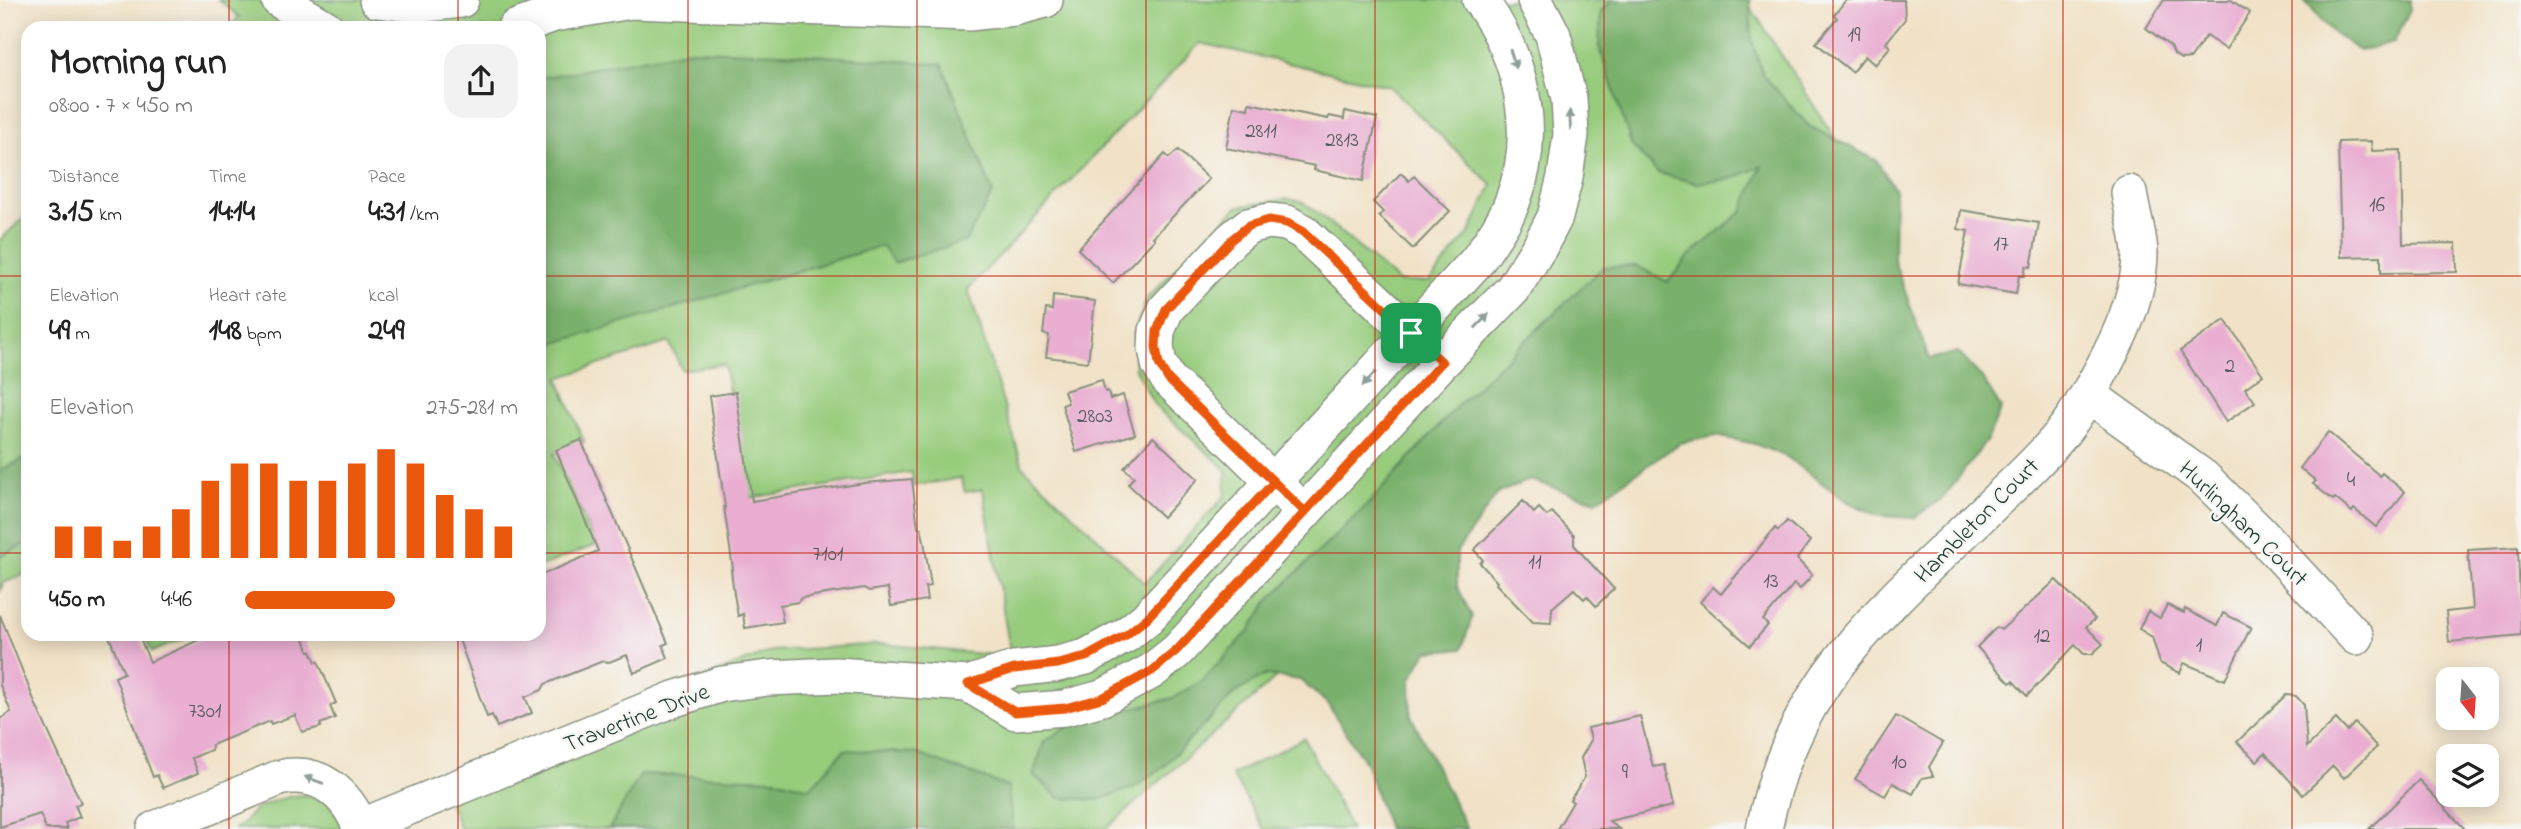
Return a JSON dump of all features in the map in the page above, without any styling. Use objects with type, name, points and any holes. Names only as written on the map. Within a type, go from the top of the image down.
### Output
[{"type":"street","points":[[279,0],[314,21]]},
{"type":"street","points":[[377,0],[418,5],[461,0]]},
{"type":"street","points":[[534,21],[554,14],[631,1],[969,13],[1014,8],[1045,0]]},
{"type":"street","name":"Travertine Drive","points":[[968,684],[1015,712],[1065,708],[1102,698],[1152,671],[1177,650],[1442,362],[1513,289],[1555,217],[1565,177],[1571,135],[1569,99],[1553,35],[1535,0]]},
{"type":"street","name":"Travertine Drive","points":[[155,829],[279,778],[295,775],[312,778],[331,787],[347,802],[361,828],[674,699],[722,684],[768,678],[836,675],[968,684],[1014,669],[1058,664],[1086,657],[1126,635],[1147,618],[1478,261],[1501,224],[1513,201],[1526,134],[1524,105],[1498,6]]},
{"type":"street","name":"Hambleton Court","points":[[1764,829],[1792,737],[1817,693],[1845,653],[1886,608],[2022,476],[2061,434],[2089,394],[2119,336],[2134,295],[2140,254],[2129,193]]},
{"type":"street","points":[[1305,512],[1168,379],[1159,364],[1156,347],[1157,331],[1166,309],[1232,239],[1248,226],[1269,220],[1287,223],[1303,232],[1442,362]]},
{"type":"street","name":"Hurlingham Court","points":[[2089,394],[2204,478],[2257,530],[2356,637]]},
{"type":"green space","points":[[219,0],[1746,0],[1852,165],[1106,829],[460,829],[440,781],[772,651],[883,644],[1011,657],[983,489],[965,492],[961,478],[913,486],[912,472],[749,498],[724,364],[682,370],[669,342],[558,378],[584,442],[554,454],[596,545],[546,564],[546,21],[235,21],[239,17]],"holes":[[[1200,43],[1389,86],[1492,185],[1470,232],[1429,282],[1399,282],[1319,214],[1301,201],[1285,199],[1237,207],[1147,298],[1134,334],[1135,369],[1155,406],[1227,470],[1225,496],[1145,583],[1023,467],[968,289]]]},
{"type":"green space","points":[[1612,0],[1750,0],[1752,41],[1763,75],[1809,126],[1876,160],[1895,189],[1894,260],[1929,359],[1958,352],[1982,378],[2001,408],[1987,440],[1944,497],[1914,518],[1879,516],[1846,501],[1787,457],[1755,444],[1716,436],[1680,443],[1596,501],[1530,480],[1498,493],[1457,551],[1457,586],[1472,617],[1462,649],[1427,651],[1410,681],[1411,716],[1467,829],[1388,829],[1366,764],[1327,703],[1300,680],[1266,675],[1235,693],[1162,768],[1133,788],[1098,800],[1059,798],[1033,775],[1044,742],[1073,723],[1173,698],[1202,681],[1249,631],[1270,599],[1368,504],[1459,404],[1603,267],[1637,266],[1668,282],[1690,255],[1742,212],[1762,166],[1731,179],[1696,183],[1658,173],[1632,146],[1599,46],[1601,11]]},
{"type":"green space","points":[[2304,0],[2410,0],[2410,10],[2394,42],[2359,51],[2331,31]]},
{"type":"green space","points":[[691,50],[783,53],[942,64],[993,193],[966,241],[894,263],[882,246],[546,346],[546,77]]},
{"type":"green space","points":[[21,220],[21,576],[3,583],[0,592],[0,240]]},
{"type":"green space","points":[[21,460],[21,546],[0,556],[0,470]]},
{"type":"green space","points":[[147,641],[179,641],[152,652]]},
{"type":"green space","points":[[1304,738],[1351,829],[1264,829],[1232,775]]},
{"type":"green space","points":[[844,750],[915,753],[1008,787],[1013,829],[609,829],[641,774],[775,779],[810,788]]},
{"type":"green space","points":[[304,795],[327,801],[347,829],[233,829],[265,804]]},
{"type":"building","points":[[1846,0],[1904,0],[1905,19],[1886,43],[1890,47],[1875,65],[1865,56],[1852,72],[1816,43],[1837,18],[1834,15]]},
{"type":"building","points":[[2164,0],[2231,0],[2250,13],[2226,49],[2206,36],[2191,58],[2181,59],[2174,54],[2171,47],[2146,28]]},
{"type":"building","points":[[1249,103],[1328,119],[1329,116],[1344,119],[1345,111],[1377,118],[1363,181],[1314,170],[1315,166],[1226,148],[1234,106],[1248,109]]},
{"type":"building","points":[[2371,141],[2372,151],[2401,150],[2403,244],[2456,243],[2457,272],[2381,273],[2381,256],[2341,257],[2338,142]]},
{"type":"building","points":[[1178,150],[1209,179],[1113,283],[1078,249],[1165,154],[1169,158]]},
{"type":"building","points":[[1401,173],[1409,181],[1414,176],[1450,211],[1413,249],[1379,216],[1383,212],[1373,202]]},
{"type":"building","points":[[1961,210],[2039,223],[2031,267],[2026,266],[2024,276],[2019,276],[2016,294],[1958,284],[1968,231],[1958,229]]},
{"type":"building","points":[[1053,296],[1095,301],[1088,362],[1046,357],[1049,335],[1043,334],[1046,309],[1052,310]]},
{"type":"building","points":[[2225,320],[2263,375],[2245,388],[2255,402],[2226,422],[2180,351]]},
{"type":"building","points":[[1102,380],[1110,399],[1123,395],[1135,434],[1076,452],[1062,405],[1068,403],[1064,391]]},
{"type":"building","points":[[736,392],[752,501],[864,483],[912,479],[918,528],[921,528],[924,541],[931,586],[925,587],[927,600],[891,606],[888,588],[869,591],[864,588],[801,598],[798,602],[780,605],[783,622],[745,628],[743,614],[738,616],[734,594],[733,569],[709,396]]},
{"type":"building","points":[[2328,432],[2380,476],[2382,473],[2405,492],[2376,527],[2354,509],[2352,512],[2335,498],[2333,500],[2313,484],[2316,481],[2300,468]]},
{"type":"building","points":[[1153,437],[1198,479],[1163,517],[1128,484],[1134,477],[1124,468]]},
{"type":"building","points":[[581,440],[668,643],[663,645],[668,658],[634,673],[627,655],[609,662],[603,661],[545,684],[542,690],[525,697],[532,713],[497,727],[492,715],[487,717],[460,641],[546,641],[546,573],[598,551],[556,450]]},
{"type":"building","points":[[1523,501],[1534,513],[1539,508],[1547,516],[1552,512],[1574,535],[1574,545],[1614,589],[1596,606],[1587,596],[1584,599],[1574,589],[1552,608],[1551,623],[1533,622],[1496,584],[1480,563],[1483,560],[1474,550]]},
{"type":"building","points":[[1787,521],[1810,541],[1797,559],[1812,575],[1800,589],[1794,584],[1763,620],[1768,625],[1750,646],[1700,602],[1713,587],[1721,594],[1775,528],[1778,531]]},
{"type":"building","points":[[2518,547],[2521,635],[2449,642],[2446,612],[2473,609],[2468,550]]},
{"type":"building","points":[[2056,580],[2095,619],[2086,627],[2103,644],[2092,654],[2084,654],[2075,645],[2027,696],[2013,681],[2010,683],[1977,647],[1997,627],[2001,630]]},
{"type":"building","points":[[2167,605],[2184,613],[2185,609],[2217,626],[2223,613],[2251,627],[2225,680],[2184,663],[2180,673],[2160,663],[2152,637],[2139,629],[2148,611],[2160,618]]},
{"type":"building","points":[[0,615],[36,705],[81,803],[75,805],[80,817],[65,823],[67,829],[46,829],[40,814],[0,827],[0,719],[11,712],[0,685]]},
{"type":"building","points":[[111,641],[141,641],[150,662],[196,641],[305,641],[316,662],[318,661],[336,703],[330,706],[335,718],[320,724],[321,727],[302,732],[295,715],[271,724],[270,721],[212,745],[211,750],[192,758],[198,773],[163,788],[157,775],[153,777],[115,677],[124,673]]},
{"type":"building","points":[[2286,695],[2296,696],[2304,705],[2307,747],[2336,719],[2347,731],[2355,723],[2377,747],[2344,778],[2333,766],[2303,795],[2265,753],[2257,761],[2237,742]]},
{"type":"building","points":[[1640,716],[1653,767],[1664,765],[1673,806],[1609,821],[1619,829],[1557,829],[1573,802],[1570,800],[1585,777],[1581,758],[1591,740],[1588,728]]},
{"type":"building","points":[[1896,716],[1943,743],[1929,767],[1933,776],[1922,778],[1913,794],[1893,783],[1885,796],[1855,779]]},
{"type":"building","points":[[2419,780],[2436,798],[2436,807],[2444,807],[2465,829],[2369,829]]},
{"type":"route","points":[[1411,333],[1303,232],[1287,223],[1269,220],[1248,226],[1232,239],[1166,309],[1157,331],[1159,364],[1168,379],[1305,512],[1177,650],[1152,671],[1102,698],[1065,708],[1015,712],[968,684],[1014,669],[1058,664],[1086,657],[1126,635],[1147,618],[1274,482],[1305,512],[1442,362],[1411,333]]}]
